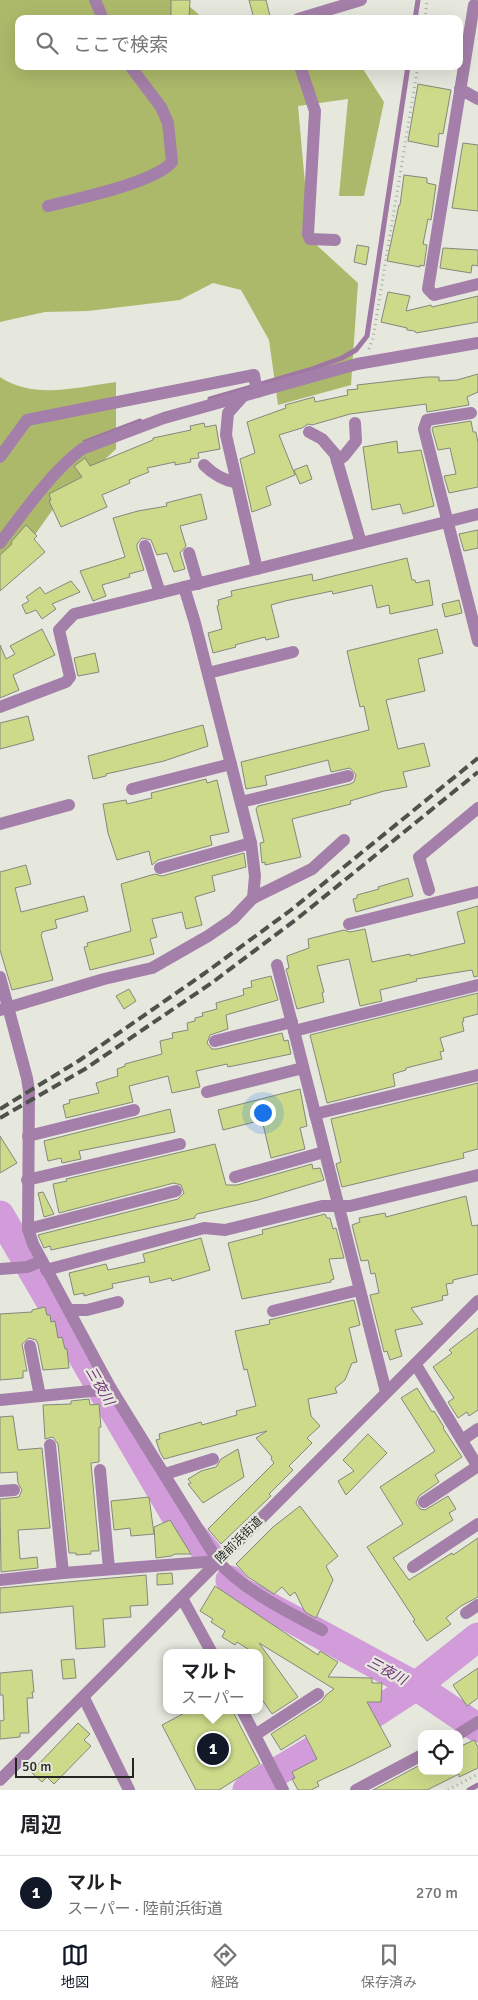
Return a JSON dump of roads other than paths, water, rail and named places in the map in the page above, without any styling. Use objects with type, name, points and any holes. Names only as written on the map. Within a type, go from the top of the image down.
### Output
[{"type":"street","points":[[95,0],[101,15]]},
{"type":"street","points":[[311,15],[361,0]]},
{"type":"street","points":[[463,69],[473,4]]},
{"type":"street","points":[[48,206],[101,192],[150,176],[166,168],[172,162],[168,123],[161,107],[133,70]]},
{"type":"street","points":[[301,70],[314,111],[308,234],[310,240],[335,240]]},
{"type":"street","points":[[463,70],[428,289],[434,295],[478,284]]},
{"type":"street","points":[[460,89],[478,99]]},
{"type":"street","points":[[0,543],[55,474],[71,457],[82,449],[164,418],[362,363],[478,343]]},
{"type":"street","points":[[0,457],[28,420],[254,375],[251,394],[228,413],[226,435],[257,569]]},
{"type":"street","points":[[471,413],[427,420],[424,429],[478,641]]},
{"type":"street","points":[[337,461],[344,456],[356,441],[355,423]]},
{"type":"street","points":[[309,432],[322,439],[335,454],[360,543]]},
{"type":"street","points":[[204,465],[226,481],[237,483]]},
{"type":"street","points":[[0,707],[66,682],[70,676],[59,630],[74,614],[478,514]]},
{"type":"street","points":[[145,546],[160,593]]},
{"type":"street","points":[[189,553],[198,584]]},
{"type":"street","points":[[184,588],[252,843],[255,876],[253,898]]},
{"type":"street","points":[[208,673],[292,652]]},
{"type":"street","points":[[132,789],[231,764]]},
{"type":"street","points":[[241,802],[348,776]]},
{"type":"street","points":[[0,824],[68,805]]},
{"type":"street","points":[[429,890],[419,857],[478,808]]},
{"type":"street","points":[[4,1009],[104,979],[152,968],[208,936],[233,919],[253,898],[312,869],[344,840]]},
{"type":"street","points":[[160,868],[252,843]]},
{"type":"street","points":[[349,924],[478,892]]},
{"type":"street","points":[[277,965],[386,1392]]},
{"type":"street","points":[[0,977],[4,1009],[27,1078],[29,1101],[28,1229],[44,1266],[111,1389],[227,1572],[271,1601],[322,1630]]},
{"type":"street","points":[[215,1041],[293,1026],[478,985]]},
{"type":"street","points":[[207,1092],[303,1068]]},
{"type":"street","points":[[314,1114],[478,1075]]},
{"type":"street","points":[[28,1136],[134,1110]]},
{"type":"street","points":[[27,1180],[180,1144]]},
{"type":"street","points":[[234,1177],[324,1152]]},
{"type":"street","points":[[0,1269],[44,1266],[204,1228],[225,1230],[322,1206],[350,1206],[478,1175]]},
{"type":"street","points":[[28,1229],[176,1191]]},
{"type":"street","points":[[274,1311],[360,1290]]},
{"type":"street","name":"陸前浜街道","points":[[0,1780],[84,1698],[218,1560],[386,1392],[416,1365],[478,1300]]},
{"type":"street","points":[[69,1310],[87,1310],[118,1302]]},
{"type":"street","points":[[30,1346],[40,1396]]},
{"type":"street","points":[[416,1365],[478,1466],[424,1502]]},
{"type":"street","points":[[0,1400],[111,1389]]},
{"type":"street","points":[[462,1440],[478,1429]]},
{"type":"street","points":[[50,1445],[63,1573]]},
{"type":"street","points":[[165,1474],[213,1459]]},
{"type":"street","points":[[100,1470],[109,1569]]},
{"type":"street","points":[[0,1491],[14,1490]]},
{"type":"street","points":[[413,1567],[478,1524]]},
{"type":"street","points":[[0,1580],[218,1560]]},
{"type":"street","points":[[182,1598],[210,1649]]},
{"type":"street","points":[[466,1613],[478,1605]]},
{"type":"street","points":[[255,1736],[318,1694]]},
{"type":"street","points":[[84,1698],[130,1790]]},
{"type":"street","points":[[244,1714],[283,1790]]},
{"type":"street","points":[[463,1731],[478,1722]]},
{"type":"street","points":[[356,1790],[418,1756]]},
{"type":"waterway","points":[[416,15],[418,0]]},
{"type":"waterway","points":[[210,399],[309,370],[342,358],[356,350],[367,336],[407,70]]},
{"type":"waterway","points":[[85,442],[140,421]]},
{"type":"waterway","name":"三夜川","points":[[0,1215],[175,1515],[207,1552]]},
{"type":"waterway","name":"三夜川","points":[[230,1580],[240,1591],[416,1686],[478,1728]]},
{"type":"waterway","name":"三夜川","points":[[247,1790],[416,1686],[478,1637]]},
{"type":"waterway","points":[[469,1790],[478,1785]]},
{"type":"railway","points":[[0,1109],[80,1060],[205,973],[291,910],[478,758]]},
{"type":"railway","points":[[0,1118],[85,1069],[213,982],[298,918],[478,772]]},
{"type":"place","name":"マルト","points":[[213,1749]]}]
